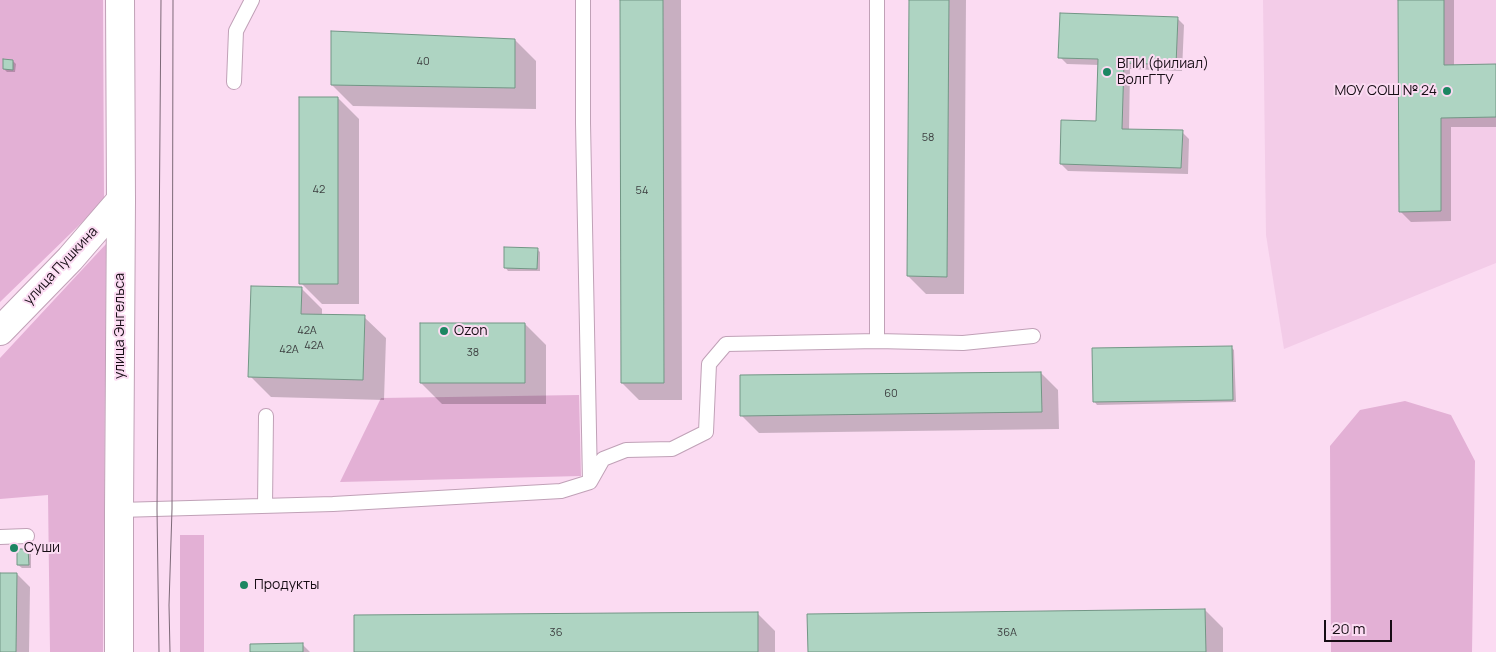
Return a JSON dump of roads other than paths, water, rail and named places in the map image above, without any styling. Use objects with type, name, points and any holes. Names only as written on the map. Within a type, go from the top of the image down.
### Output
[{"type":"main road","name":"улица Энгельса","points":[[119,652],[120,0]]},
{"type":"main road","name":"улица Пушкина","points":[[0,331],[70,259],[121,200]]},
{"type":"lane","points":[[234,82],[236,31],[252,0]]},
{"type":"lane","points":[[583,0],[583,123],[590,482]]},
{"type":"lane","points":[[877,0],[877,341]]},
{"type":"lane","points":[[119,510],[343,504],[561,491],[590,482],[603,460],[626,450],[672,450],[706,432],[708,364],[726,344],[877,341],[963,343],[1033,336]]},
{"type":"lane","points":[[265,506],[266,416]]},
{"type":"lane","points":[[0,537],[27,536]]},
{"type":"tram line","points":[[159,652],[157,509],[161,0]]},
{"type":"tram line","points":[[170,652],[173,0]]},
{"type":"place","name":"ВПИ (филиал) ВолгГТУ","points":[[1107,72]]},
{"type":"place","name":"МОУ СОШ № 24","points":[[1447,91]]},
{"type":"place","name":"Ozon","points":[[444,331]]},
{"type":"place","name":"Суши","points":[[14,548]]},
{"type":"place","name":"Продукты","points":[[244,585]]}]
